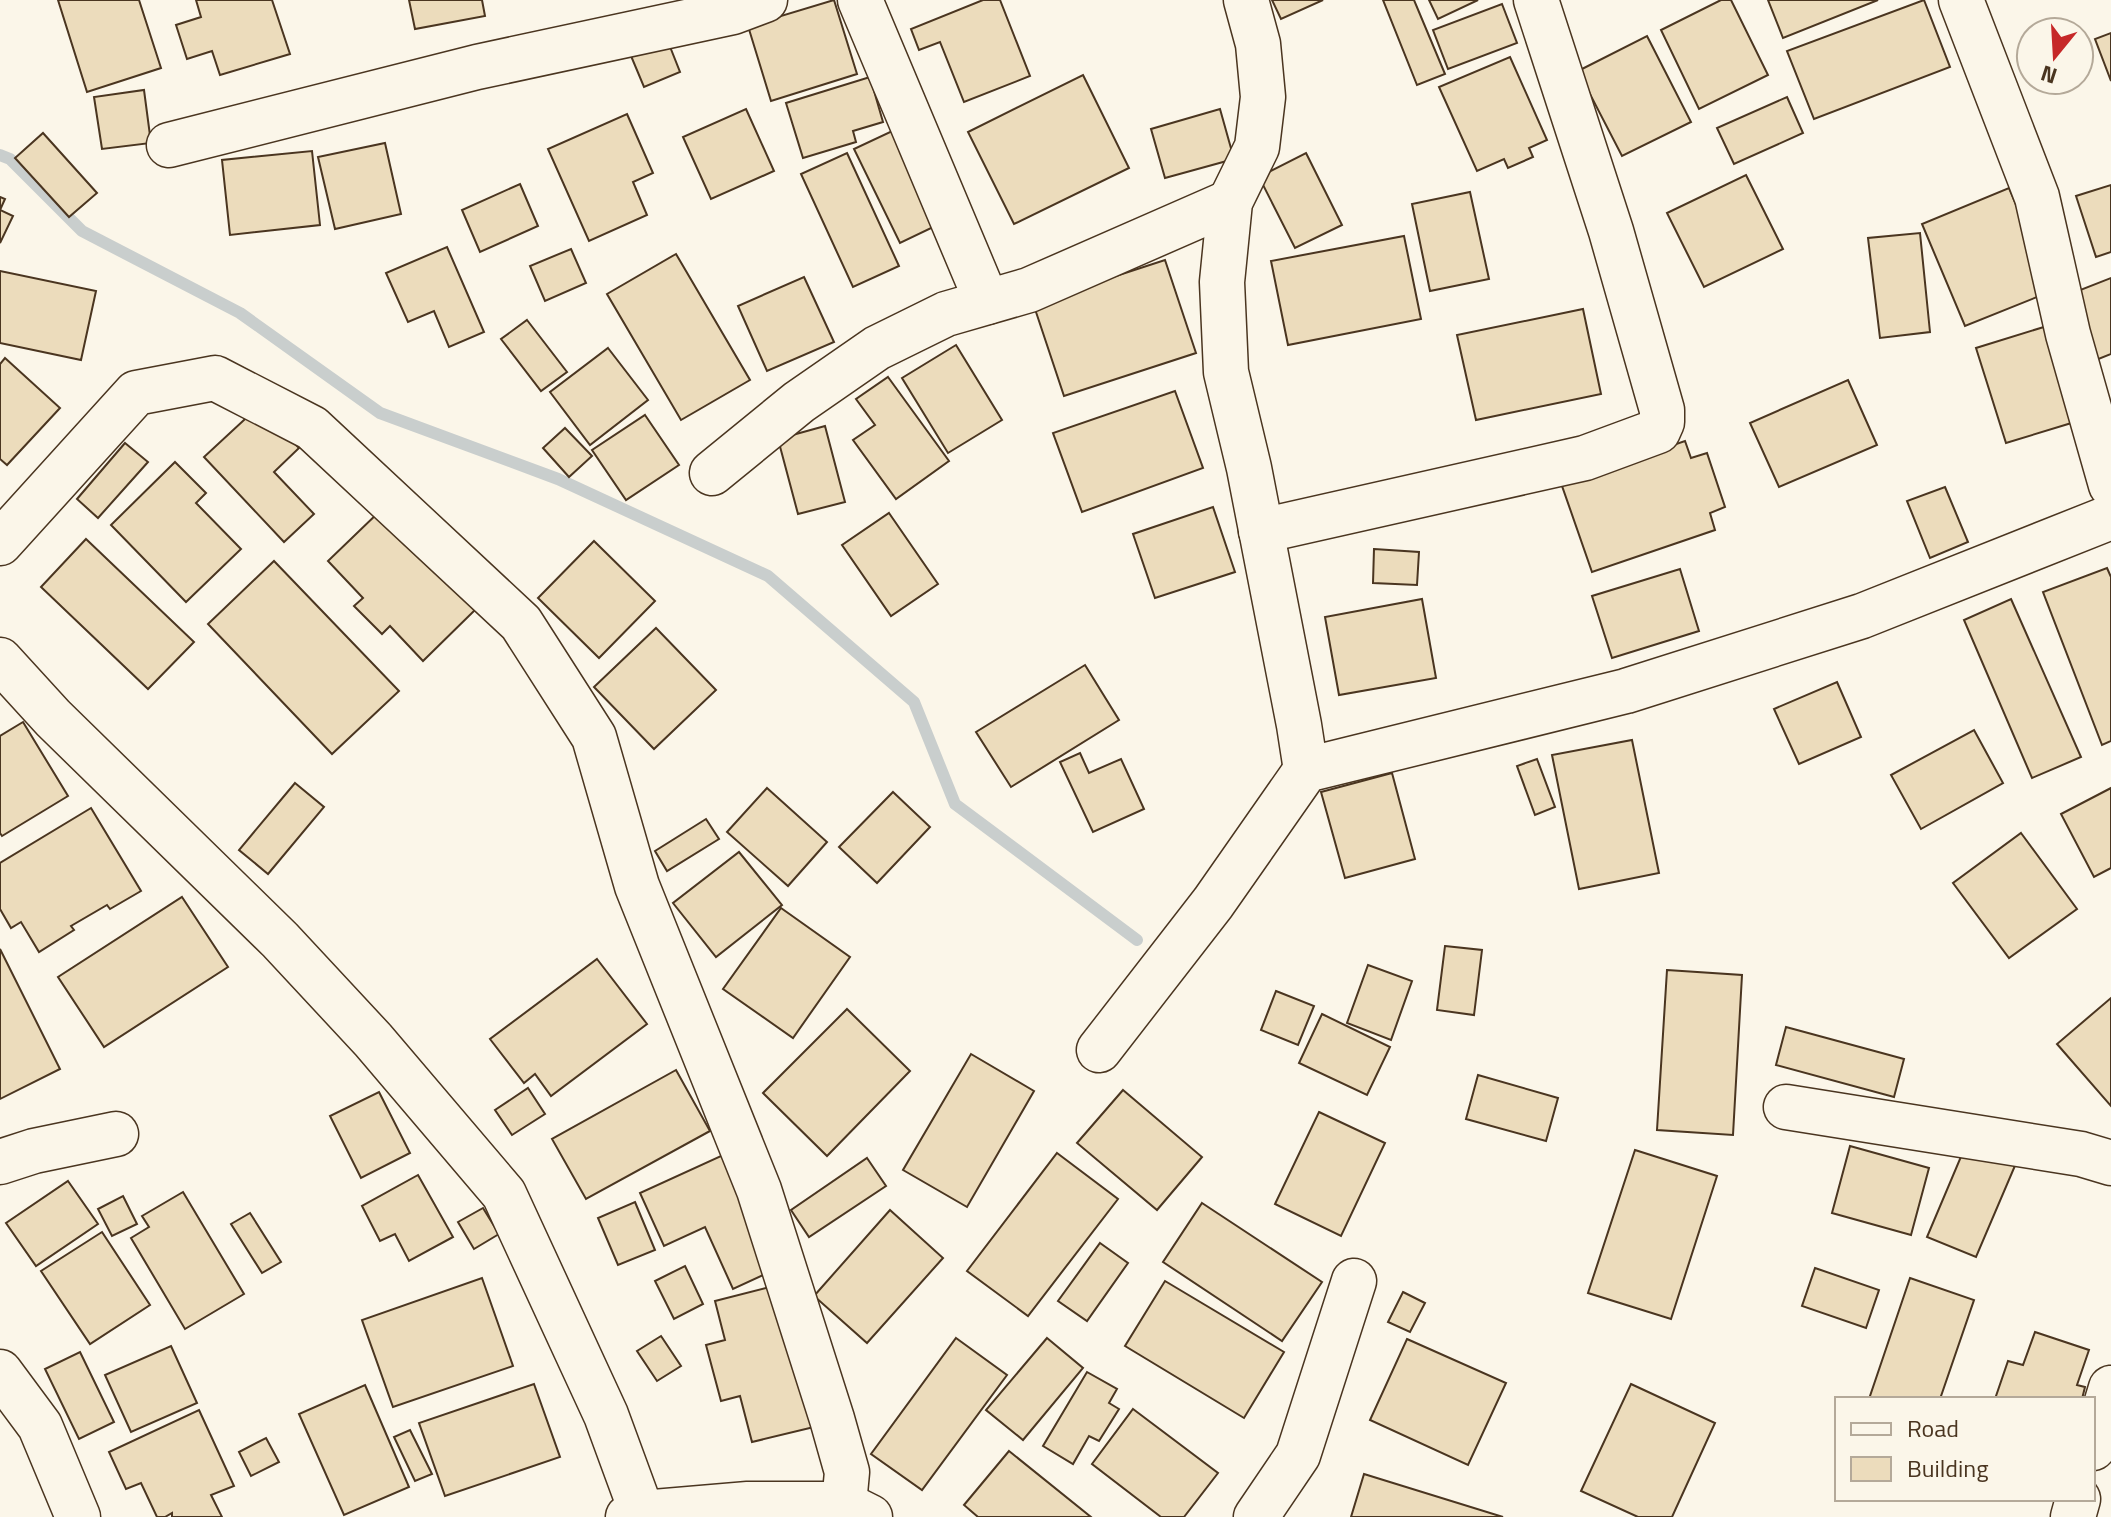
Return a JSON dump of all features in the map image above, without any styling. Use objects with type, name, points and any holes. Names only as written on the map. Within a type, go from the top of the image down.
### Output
[{"type":"street","points":[[169,145],[477,67],[733,12],[765,0]]},
{"type":"street","points":[[860,0],[987,302]]},
{"type":"street","points":[[1246,0],[1258,44],[1263,97],[1257,147],[1230,202],[1222,282],[1226,372],[1249,468],[1306,770]]},
{"type":"street","points":[[1261,531],[1585,458],[1658,431],[1662,410],[1611,231],[1536,0]]},
{"type":"street","points":[[1961,0],[2037,197],[2068,334],[2111,485]]},
{"type":"street","points":[[712,473],[799,402],[877,348],[946,314],[1029,290],[1230,202]]},
{"type":"street","points":[[0,543],[136,393],[215,378],[312,428],[521,623],[594,737],[637,886],[759,1190],[832,1419],[857,1510],[748,1504],[635,1515],[606,1415],[504,1194],[373,1040],[280,940],[53,718],[0,660]]},
{"type":"street","points":[[1099,1050],[1213,903],[1306,770],[1626,691],[1862,616],[2111,517]]},
{"type":"street","points":[[1786,1107],[2081,1154],[2111,1163]]},
{"type":"street","points":[[0,1162],[34,1151],[116,1134]]},
{"type":"street","points":[[1256,1517],[1298,1455],[1354,1281]]},
{"type":"street","points":[[0,1372],[40,1426],[78,1517]]},
{"type":"street","points":[[2095,1441],[2111,1388]]},
{"type":"building","points":[[58,0],[139,0],[161,68],[87,92]]},
{"type":"building","points":[[196,0],[272,0],[290,54],[220,75],[212,51],[187,59],[176,25],[201,17]]},
{"type":"building","points":[[409,0],[482,0],[485,16],[415,29]]},
{"type":"building","points":[[834,0],[857,74],[771,101],[748,26]]},
{"type":"building","points":[[983,0],[1000,0],[1030,76],[964,102],[940,42],[919,50],[911,29]]},
{"type":"building","points":[[1272,0],[1323,0],[1281,19]]},
{"type":"building","points":[[1383,0],[1414,0],[1445,74],[1417,85]]},
{"type":"building","points":[[1429,0],[1478,0],[1438,19]]},
{"type":"building","points":[[1721,0],[1731,0],[1768,75],[1699,109],[1661,30]]},
{"type":"building","points":[[1768,0],[1878,0],[1783,38]]},
{"type":"building","points":[[1924,0],[1950,67],[1814,119],[1787,51]]},
{"type":"building","points":[[1502,4],[1517,43],[1448,69],[1433,30]]},
{"type":"building","points":[[663,29],[680,72],[644,87],[626,44]]},
{"type":"building","points":[[2111,33],[2111,81],[2095,39]]},
{"type":"building","points":[[1647,36],[1691,122],[1622,156],[1578,71]]},
{"type":"building","points":[[1510,57],[1547,140],[1529,148],[1533,157],[1508,168],[1504,159],[1477,171],[1439,87]]},
{"type":"building","points":[[1083,75],[1129,168],[1014,224],[968,132]]},
{"type":"building","points":[[870,77],[883,122],[853,131],[856,142],[803,158],[786,103]]},
{"type":"building","points":[[144,90],[151,143],[102,149],[94,97]]},
{"type":"building","points":[[1787,97],[1803,133],[1734,164],[1717,128]]},
{"type":"building","points":[[746,109],[774,171],[711,199],[683,137]]},
{"type":"building","points":[[1220,109],[1234,159],[1165,178],[1151,129]]},
{"type":"building","points":[[627,114],[653,173],[633,182],[647,215],[589,241],[548,149]]},
{"type":"building","points":[[905,125],[950,219],[900,243],[854,149]]},
{"type":"building","points":[[43,133],[97,193],[69,217],[15,158]]},
{"type":"building","points":[[385,143],[401,214],[335,229],[318,157]]},
{"type":"building","points":[[312,151],[320,225],[230,235],[222,160]]},
{"type":"building","points":[[847,153],[899,266],[853,287],[801,174]]},
{"type":"building","points":[[1306,153],[1342,225],[1295,248],[1259,177]]},
{"type":"building","points":[[1746,175],[1783,249],[1704,287],[1667,213]]},
{"type":"building","points":[[520,184],[538,226],[480,252],[462,210]]},
{"type":"building","points":[[2111,185],[2111,252],[2096,257],[2076,196]]},
{"type":"building","points":[[2009,188],[2052,291],[1965,326],[1922,224]]},
{"type":"building","points":[[1470,192],[1489,279],[1430,291],[1412,204]]},
{"type":"building","points":[[0,210],[13,216],[0,243]]},
{"type":"building","points":[[1920,233],[1930,332],[1880,338],[1868,238]]},
{"type":"building","points":[[1404,236],[1421,319],[1288,345],[1271,261]]},
{"type":"building","points":[[447,247],[484,332],[449,347],[434,311],[408,322],[386,273]]},
{"type":"building","points":[[571,249],[586,283],[545,301],[530,266]]},
{"type":"building","points":[[676,254],[750,380],[681,420],[607,294]]},
{"type":"building","points":[[1165,260],[1196,353],[1064,396],[1033,303]]},
{"type":"building","points":[[0,271],[96,291],[81,360],[0,343]]},
{"type":"building","points":[[804,277],[834,342],[767,371],[738,306]]},
{"type":"building","points":[[2111,278],[2111,354],[2096,360],[2070,294]]},
{"type":"building","points":[[1583,309],[1601,394],[1476,420],[1457,335]]},
{"type":"building","points":[[527,320],[567,372],[541,391],[501,339]]},
{"type":"building","points":[[2047,326],[2078,421],[2006,443],[1976,348]]},
{"type":"building","points":[[956,345],[1002,420],[948,453],[902,378]]},
{"type":"building","points":[[608,348],[648,400],[590,445],[550,392]]},
{"type":"building","points":[[5,358],[60,408],[7,465],[0,459],[0,364]]},
{"type":"building","points":[[888,377],[949,461],[896,499],[853,440],[875,425],[856,399]]},
{"type":"building","points":[[1848,380],[1877,445],[1779,487],[1750,423]]},
{"type":"building","points":[[1175,391],[1203,468],[1082,512],[1053,433]]},
{"type":"building","points":[[259,406],[299,448],[274,472],[314,514],[284,542],[204,457]]},
{"type":"building","points":[[645,415],[679,465],[626,500],[592,450]]},
{"type":"building","points":[[825,426],[845,502],[798,514],[778,439]]},
{"type":"building","points":[[565,428],[592,456],[569,477],[543,448]]},
{"type":"building","points":[[1685,441],[1691,458],[1707,453],[1725,507],[1710,513],[1715,530],[1592,572],[1561,483]]},
{"type":"building","points":[[125,443],[148,462],[98,518],[77,499]]},
{"type":"building","points":[[175,462],[206,493],[196,503],[241,549],[186,602],[111,525]]},
{"type":"building","points":[[1945,487],[1968,542],[1930,558],[1907,501]]},
{"type":"building","points":[[1213,507],[1235,572],[1155,598],[1133,534]]},
{"type":"building","points":[[382,509],[477,608],[423,661],[390,626],[382,634],[354,606],[363,598],[328,561]]},
{"type":"building","points":[[889,513],[938,584],[891,616],[842,545]]},
{"type":"building","points":[[86,539],[194,642],[148,689],[41,587]]},
{"type":"building","points":[[594,541],[655,601],[599,658],[538,598]]},
{"type":"building","points":[[1374,549],[1419,552],[1417,585],[1373,583]]},
{"type":"building","points":[[274,561],[399,691],[332,754],[208,624]]},
{"type":"building","points":[[2107,568],[2111,577],[2111,741],[2102,745],[2043,592]]},
{"type":"building","points":[[1680,569],[1699,631],[1612,658],[1592,596]]},
{"type":"building","points":[[1422,599],[1436,678],[1339,695],[1325,617]]},
{"type":"building","points":[[2011,599],[2081,757],[2032,778],[1964,620]]},
{"type":"building","points":[[656,628],[716,690],[654,749],[594,687]]},
{"type":"building","points":[[1085,665],[1119,720],[1011,787],[976,732]]},
{"type":"building","points":[[1837,682],[1861,737],[1799,764],[1774,709]]},
{"type":"building","points":[[23,722],[68,796],[2,836],[0,736]]},
{"type":"building","points":[[1974,730],[2003,783],[1921,829],[1891,775]]},
{"type":"building","points":[[1632,740],[1659,873],[1579,889],[1552,755]]},
{"type":"building","points":[[1080,753],[1089,773],[1121,759],[1144,809],[1093,832],[1060,762]]},
{"type":"building","points":[[1537,759],[1555,807],[1535,815],[1517,766]]},
{"type":"building","points":[[1392,773],[1415,859],[1345,878],[1321,792]]},
{"type":"building","points":[[295,783],[324,807],[268,874],[239,850]]},
{"type":"building","points":[[767,788],[827,842],[788,886],[727,832]]},
{"type":"building","points":[[2111,788],[2111,868],[2094,877],[2061,814]]},
{"type":"building","points":[[893,792],[930,827],[877,883],[839,847]]},
{"type":"building","points":[[91,808],[141,891],[110,909],[107,905],[71,926],[74,930],[39,952],[21,922],[11,928],[0,909],[0,863]]},
{"type":"building","points":[[706,819],[719,839],[667,871],[655,851]]},
{"type":"building","points":[[2021,833],[2077,909],[2009,958],[1953,883]]},
{"type":"building","points":[[739,852],[782,905],[716,957],[673,903]]},
{"type":"building","points":[[182,897],[228,967],[104,1047],[58,977]]},
{"type":"building","points":[[781,908],[850,957],[793,1038],[723,989]]},
{"type":"building","points":[[1445,946],[1482,950],[1474,1015],[1437,1010]]},
{"type":"building","points":[[0,949],[60,1069],[0,1099]]},
{"type":"building","points":[[597,959],[647,1024],[551,1096],[535,1074],[524,1083],[490,1039]]},
{"type":"building","points":[[1368,965],[1412,981],[1391,1040],[1347,1023]]},
{"type":"building","points":[[1667,970],[1742,975],[1733,1135],[1657,1130]]},
{"type":"building","points":[[1276,991],[1314,1006],[1298,1045],[1261,1030]]},
{"type":"building","points":[[2111,998],[2111,1106],[2057,1044]]},
{"type":"building","points":[[847,1009],[910,1071],[827,1156],[763,1093]]},
{"type":"building","points":[[1322,1014],[1390,1047],[1367,1095],[1299,1063]]},
{"type":"building","points":[[1786,1027],[1904,1059],[1894,1097],[1776,1065]]},
{"type":"building","points":[[971,1054],[1034,1091],[967,1207],[903,1170]]},
{"type":"building","points":[[676,1070],[710,1131],[586,1199],[552,1139]]},
{"type":"building","points":[[1478,1075],[1558,1098],[1546,1141],[1466,1119]]},
{"type":"building","points":[[528,1088],[545,1114],[512,1135],[495,1110]]},
{"type":"building","points":[[1123,1090],[1202,1157],[1157,1210],[1077,1143]]},
{"type":"building","points":[[379,1092],[410,1153],[361,1178],[330,1116]]},
{"type":"building","points":[[1319,1112],[1385,1143],[1341,1236],[1275,1204]]},
{"type":"building","points":[[1968,1140],[2017,1161],[1976,1257],[1927,1237]]},
{"type":"building","points":[[1850,1146],[1929,1168],[1911,1235],[1832,1213]]},
{"type":"building","points":[[734,1150],[776,1269],[733,1289],[705,1227],[664,1246],[640,1193]]},
{"type":"building","points":[[1635,1150],[1717,1176],[1671,1319],[1588,1293]]},
{"type":"building","points":[[1057,1153],[1118,1199],[1028,1316],[967,1271]]},
{"type":"building","points":[[867,1158],[886,1186],[809,1237],[791,1210]]},
{"type":"building","points":[[418,1175],[453,1237],[409,1261],[395,1234],[380,1241],[362,1206]]},
{"type":"building","points":[[68,1181],[98,1224],[36,1266],[6,1223]]},
{"type":"building","points":[[183,1192],[244,1294],[185,1329],[131,1238],[149,1227],[142,1216]]},
{"type":"building","points":[[123,1196],[137,1224],[112,1236],[98,1209]]},
{"type":"building","points":[[635,1202],[655,1250],[618,1265],[598,1218]]},
{"type":"building","points":[[1202,1203],[1322,1282],[1282,1341],[1163,1262]]},
{"type":"building","points":[[483,1208],[499,1234],[474,1249],[458,1222]]},
{"type":"building","points":[[890,1210],[943,1258],[867,1343],[814,1296]]},
{"type":"building","points":[[250,1213],[281,1262],[262,1273],[231,1224]]},
{"type":"building","points":[[102,1232],[150,1305],[90,1344],[41,1271]]},
{"type":"building","points":[[1100,1243],[1128,1263],[1087,1321],[1058,1301]]},
{"type":"building","points":[[685,1266],[703,1304],[674,1319],[655,1281]]},
{"type":"building","points":[[1815,1268],[1879,1290],[1866,1328],[1802,1306]]},
{"type":"building","points":[[482,1278],[513,1366],[393,1407],[362,1320]]},
{"type":"building","points":[[1910,1278],[1974,1300],[1941,1397],[1870,1397]]},
{"type":"building","points":[[1165,1281],[1284,1352],[1244,1418],[1125,1346]]},
{"type":"building","points":[[778,1285],[814,1427],[752,1442],[740,1396],[721,1401],[706,1345],[725,1340],[715,1301]]},
{"type":"building","points":[[1403,1292],[1425,1303],[1410,1332],[1388,1322]]},
{"type":"building","points":[[2035,1332],[2089,1350],[2077,1385],[2085,1387],[2082,1397],[1996,1397],[2008,1361],[2023,1365]]},
{"type":"building","points":[[661,1336],[681,1366],[657,1381],[637,1351]]},
{"type":"building","points":[[956,1338],[1007,1375],[922,1490],[871,1454]]},
{"type":"building","points":[[1047,1338],[1083,1368],[1023,1440],[986,1410]]},
{"type":"building","points":[[1407,1339],[1506,1383],[1468,1465],[1370,1420]]},
{"type":"building","points":[[171,1346],[197,1403],[131,1432],[105,1375]]},
{"type":"building","points":[[80,1352],[114,1422],[79,1439],[45,1369]]},
{"type":"building","points":[[1087,1372],[1117,1389],[1109,1403],[1119,1409],[1099,1441],[1089,1436],[1073,1464],[1043,1446]]},
{"type":"building","points":[[534,1384],[560,1457],[445,1496],[419,1423]]},
{"type":"building","points":[[1631,1384],[1715,1423],[1672,1517],[1638,1517],[1581,1491]]},
{"type":"building","points":[[365,1385],[409,1487],[344,1515],[299,1414]]},
{"type":"building","points":[[1133,1409],[1218,1473],[1184,1517],[1161,1517],[1092,1464]]},
{"type":"building","points":[[199,1410],[234,1486],[211,1495],[222,1517],[172,1517],[172,1513],[157,1517],[141,1483],[126,1489],[109,1452]]},
{"type":"building","points":[[410,1430],[432,1474],[415,1481],[394,1437]]},
{"type":"building","points":[[266,1438],[279,1462],[251,1476],[239,1452]]},
{"type":"building","points":[[1009,1451],[1091,1517],[978,1517],[964,1505]]},
{"type":"building","points":[[1364,1474],[1503,1517],[1351,1517]]},
{"type":"waterway","points":[[0,155],[10,159],[82,231],[240,313],[380,413],[558,479],[768,576],[914,702],[955,804],[1137,940]]}]
